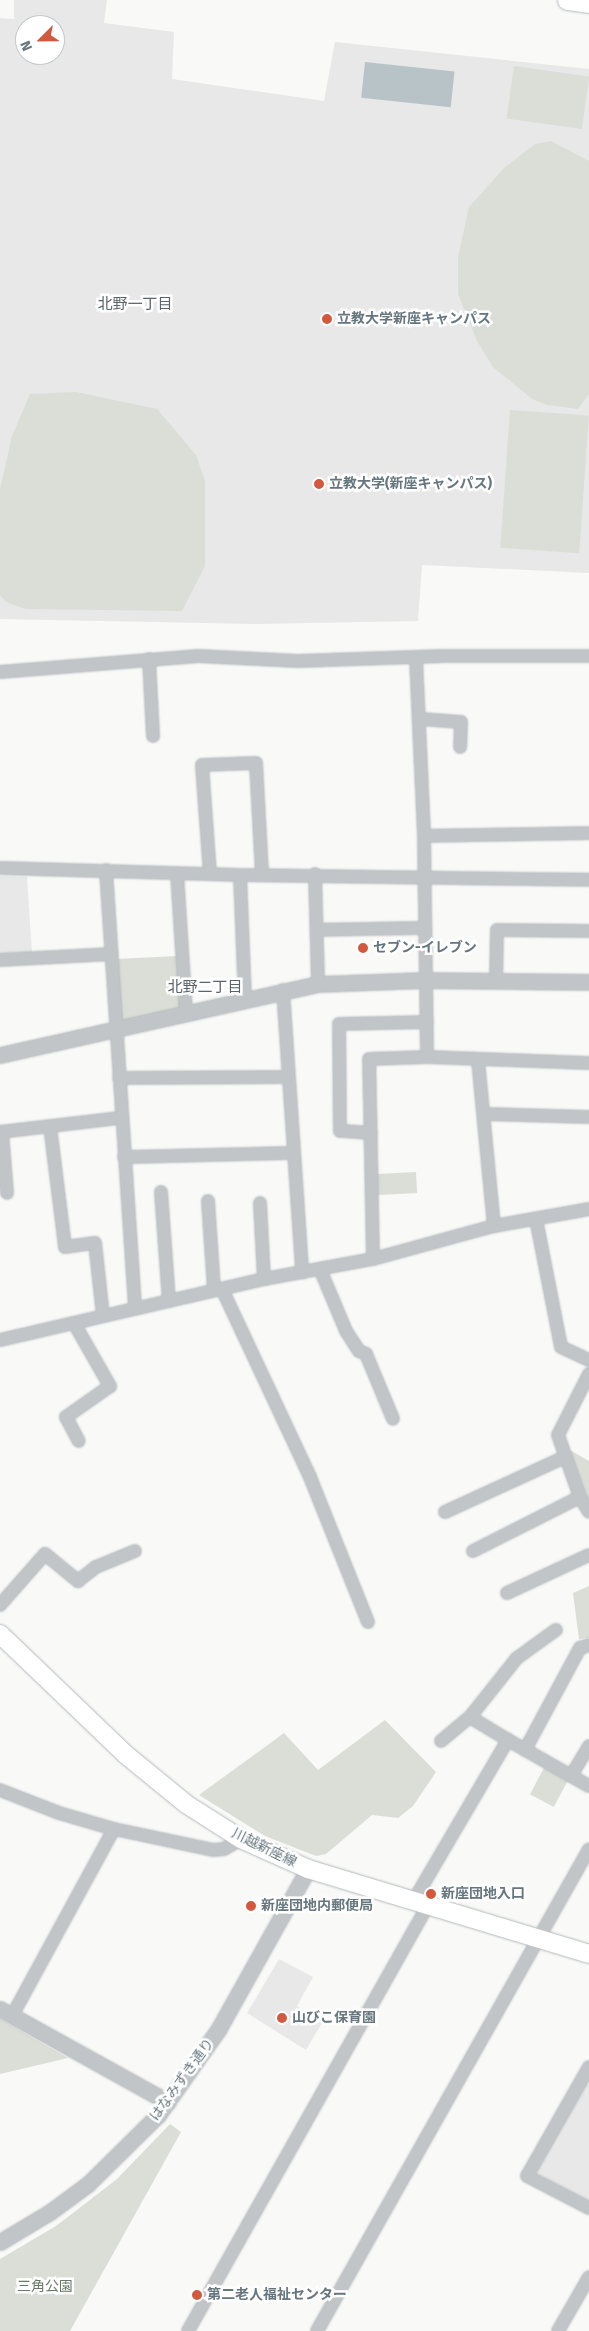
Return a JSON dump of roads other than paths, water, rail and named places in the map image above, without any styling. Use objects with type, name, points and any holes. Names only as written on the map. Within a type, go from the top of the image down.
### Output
[{"type":"main road","name":"川越新座線","points":[[0,1634],[132,1760],[186,1804],[241,1839],[308,1869],[539,1937],[589,1954]]},
{"type":"street","points":[[0,672],[198,656],[298,661],[589,656]]},
{"type":"street","points":[[416,658],[424,836],[426,1057]]},
{"type":"street","points":[[149,659],[154,736]]},
{"type":"street","points":[[420,719],[460,722],[460,747]]},
{"type":"street","points":[[210,874],[202,765],[256,764],[262,875]]},
{"type":"street","points":[[424,836],[589,833]]},
{"type":"street","points":[[0,868],[106,870],[240,876],[315,874],[589,880]]},
{"type":"street","points":[[106,870],[120,1118],[135,1308]]},
{"type":"street","points":[[177,873],[186,1011]]},
{"type":"street","points":[[315,874],[318,984]]},
{"type":"street","points":[[240,876],[245,998]]},
{"type":"street","points":[[316,930],[425,928]]},
{"type":"street","points":[[496,982],[498,930],[589,930]]},
{"type":"street","points":[[0,960],[111,954]]},
{"type":"street","points":[[0,1055],[186,1011],[318,984],[425,980],[589,982]]},
{"type":"street","points":[[283,990],[292,1153],[302,1272]]},
{"type":"street","points":[[371,1133],[340,1130],[339,1024],[427,1022]]},
{"type":"street","points":[[373,1259],[369,1059],[426,1057],[589,1063]]},
{"type":"street","points":[[478,1060],[494,1226]]},
{"type":"street","points":[[119,1078],[287,1077]]},
{"type":"street","points":[[484,1114],[589,1118]]},
{"type":"street","points":[[7,1193],[1,1132],[120,1118]]},
{"type":"street","points":[[50,1126],[65,1247],[95,1243],[104,1315]]},
{"type":"street","points":[[124,1157],[292,1153]]},
{"type":"street","points":[[161,1192],[169,1301]]},
{"type":"street","points":[[208,1201],[218,1289],[310,1477],[368,1622]]},
{"type":"street","points":[[260,1204],[264,1279]]},
{"type":"street","points":[[0,1340],[264,1279],[373,1259],[494,1226],[589,1209]]},
{"type":"street","points":[[536,1218],[561,1347],[589,1360]]},
{"type":"street","points":[[320,1270],[346,1331],[359,1351],[366,1354],[393,1419]]},
{"type":"street","points":[[74,1323],[110,1386],[66,1417],[80,1441]]},
{"type":"street","points":[[589,1374],[558,1434],[580,1498],[589,1512]]},
{"type":"street","points":[[445,1512],[565,1457]]},
{"type":"street","points":[[473,1551],[580,1498]]},
{"type":"street","points":[[0,1605],[46,1554],[78,1581],[96,1567],[135,1551]]},
{"type":"street","points":[[507,1593],[589,1555]]},
{"type":"street","points":[[441,1741],[470,1717],[517,1658],[556,1630]]},
{"type":"street","points":[[525,1750],[580,1648],[589,1644]]},
{"type":"street","points":[[470,1717],[589,1786]]},
{"type":"street","points":[[188,2331],[422,1902],[508,1740]]},
{"type":"street","points":[[571,1776],[589,1746]]},
{"type":"street","points":[[0,1790],[59,1813],[114,1829],[214,1850],[224,1849],[241,1839]]},
{"type":"street","points":[[114,1829],[6,2012],[168,2102]]},
{"type":"street","points":[[317,2331],[589,1849]]},
{"type":"street","name":"はなみずき通り","points":[[0,2242],[50,2212],[88,2184],[137,2138],[168,2102],[218,2030],[308,1869]]},
{"type":"street","points":[[589,2067],[527,2176],[589,2208]]},
{"type":"street","points":[[558,2331],[589,2277]]},
{"type":"place","name":"立教大学新座キャンパス","points":[[327,319]]},
{"type":"place","name":"立教大学(新座キャンパス)","points":[[319,484]]},
{"type":"place","name":"セブン-イレブン","points":[[363,948]]},
{"type":"place","name":"新座団地入口","points":[[431,1894]]},
{"type":"place","name":"新座団地内郵便局","points":[[251,1906]]},
{"type":"place","name":"山びこ保育園","points":[[282,2018]]},
{"type":"place","name":"第二老人福祉センター","points":[[197,2295]]},
{"type":"district","name":"北野一丁目","points":[[135,305]]},
{"type":"district","name":"北野二丁目","points":[[205,988]]},
{"type":"park label","name":"三角公園","points":[[45,2287]]}]
